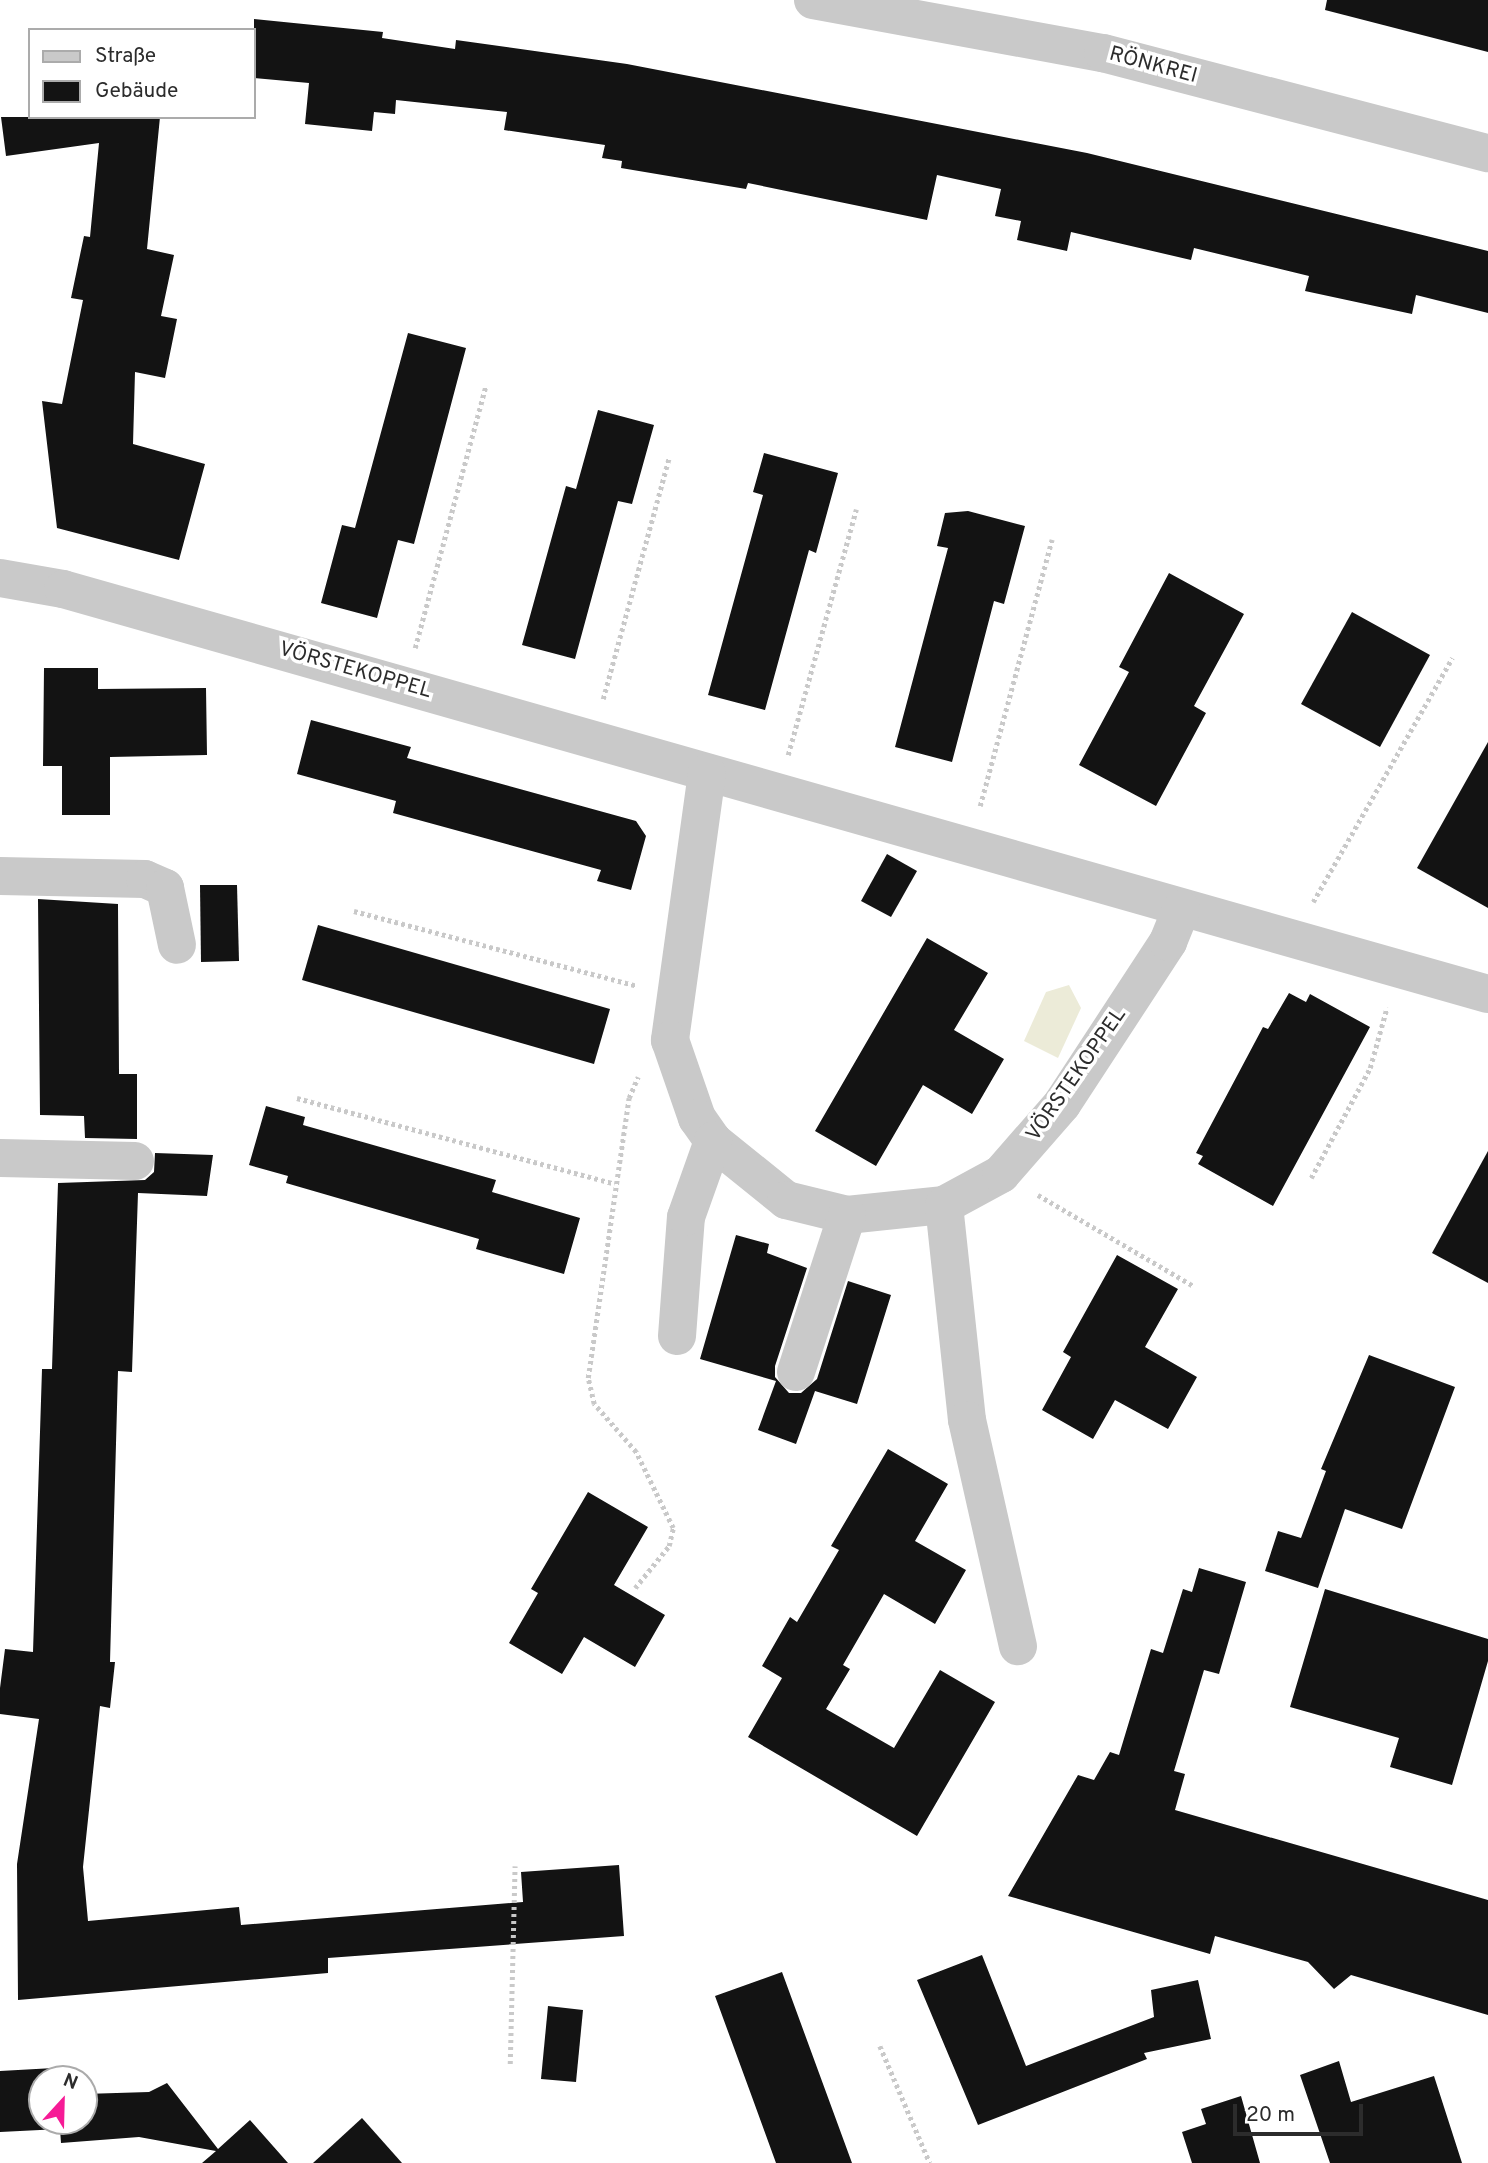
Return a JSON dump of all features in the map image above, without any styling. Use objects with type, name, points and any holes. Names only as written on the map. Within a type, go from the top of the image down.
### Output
[{"type":"street","name":"RÖNKREI","points":[[813,0],[1103,52],[1488,153]]},
{"type":"street","name":"VÖRSTEKOPPEL","points":[[0,578],[63,589],[592,738],[1181,910],[1488,995]]},
{"type":"street","name":"VÖRSTEKOPPEL","points":[[707,773],[673,995],[670,1040],[697,1118],[713,1141],[786,1200],[847,1215],[944,1205],[1001,1174],[1062,1104],[1168,942],[1181,910]]},
{"type":"street","points":[[0,876],[69,874],[155,884],[172,902],[177,945]]},
{"type":"street","points":[[677,1336],[686,1217],[713,1141]]},
{"type":"street","points":[[0,1158],[135,1161]]},
{"type":"street","points":[[944,1205],[967,1420],[1018,1646]]},
{"type":"street","points":[[796,1372],[847,1215]]},
{"type":"path","points":[[405,685],[486,385]]},
{"type":"path","points":[[592,738],[669,457]]},
{"type":"path","points":[[778,793],[856,509]]},
{"type":"path","points":[[969,847],[1052,540]]},
{"type":"path","points":[[1296,941],[1452,658]]},
{"type":"path","points":[[354,911],[673,995]]},
{"type":"path","points":[[1311,1178],[1370,1068],[1387,1004],[1410,972]]},
{"type":"path","points":[[635,1588],[669,1546],[673,1528],[636,1452],[594,1405],[588,1378],[629,1098],[645,1060],[670,1040]]},
{"type":"path","points":[[297,1098],[615,1184]]},
{"type":"path","points":[[1001,1174],[1194,1286]]},
{"type":"path","points":[[510,2064],[515,1866]]},
{"type":"path","points":[[880,2046],[930,2163]]},
{"type":"green space","points":[[1069,985],[1081,1008],[1058,1058],[1024,1041],[1046,992]]},
{"type":"building","points":[[1327,0],[1488,0],[1488,52],[1325,10]]},
{"type":"building","points":[[254,19],[383,32],[382,38],[455,49],[456,40],[627,64],[1087,153],[1488,251],[1488,313],[1416,295],[1412,314],[1305,291],[1309,276],[1194,248],[1191,260],[1071,232],[1067,251],[1017,240],[1021,221],[995,216],[1001,189],[937,175],[927,220],[748,183],[746,189],[621,168],[622,161],[602,158],[605,145],[504,130],[507,112],[396,100],[395,114],[374,112],[372,131],[305,124],[309,83],[256,78]]},
{"type":"building","points":[[1,117],[160,119],[147,249],[174,255],[161,316],[177,319],[165,378],[135,372],[133,444],[205,464],[179,560],[57,528],[42,401],[62,404],[83,300],[71,298],[84,236],[90,237],[99,143],[6,156]]},
{"type":"building","points":[[408,333],[466,348],[414,544],[398,540],[377,618],[321,603],[342,525],[355,528]]},
{"type":"building","points":[[598,410],[654,425],[632,504],[618,501],[575,659],[522,645],[566,486],[576,489]]},
{"type":"building","points":[[764,453],[838,473],[816,553],[809,550],[765,710],[708,695],[763,495],[753,492]]},
{"type":"building","points":[[968,511],[1025,526],[1004,604],[994,601],[952,762],[895,747],[948,548],[937,546],[945,513]]},
{"type":"building","points":[[1169,573],[1244,614],[1194,706],[1206,713],[1156,806],[1079,765],[1129,672],[1119,667]]},
{"type":"building","points":[[1352,612],[1430,655],[1380,747],[1301,704]]},
{"type":"building","points":[[44,668],[98,668],[98,689],[206,688],[207,755],[110,757],[110,815],[62,815],[62,766],[43,766]]},
{"type":"building","points":[[311,720],[411,747],[407,758],[636,821],[646,836],[631,890],[597,881],[601,870],[393,813],[396,801],[297,774]]},
{"type":"building","points":[[1488,742],[1488,908],[1417,868]]},
{"type":"building","points":[[887,854],[917,871],[891,917],[861,901]]},
{"type":"building","points":[[200,885],[237,885],[239,961],[201,962]]},
{"type":"building","points":[[38,899],[118,904],[119,1074],[137,1074],[137,1139],[85,1138],[84,1116],[40,1115]]},
{"type":"building","points":[[318,925],[610,1009],[594,1064],[302,980]]},
{"type":"building","points":[[927,938],[988,973],[954,1030],[1004,1059],[972,1114],[923,1085],[876,1166],[815,1131]]},
{"type":"building","points":[[1289,993],[1306,1002],[1310,994],[1370,1027],[1273,1206],[1198,1164],[1203,1156],[1196,1153],[1263,1027],[1268,1029]]},
{"type":"building","points":[[266,1106],[305,1117],[303,1125],[496,1180],[492,1192],[580,1218],[564,1274],[476,1249],[479,1239],[286,1183],[288,1176],[249,1165]]},
{"type":"building","points":[[1488,1151],[1488,1283],[1432,1253]]},
{"type":"building","points":[[155,1153],[213,1155],[207,1196],[138,1193],[132,1372],[118,1371],[110,1662],[115,1662],[110,1708],[100,1706],[83,1867],[88,1921],[239,1907],[241,1925],[523,1902],[521,1872],[619,1865],[624,1936],[328,1958],[328,1973],[18,2000],[17,1864],[39,1719],[0,1714],[0,1688],[5,1649],[33,1652],[42,1369],[52,1369],[58,1183],[145,1180],[154,1172]]},
{"type":"building","points":[[736,1235],[769,1244],[767,1253],[807,1268],[775,1366],[775,1377],[789,1393],[801,1393],[817,1379],[848,1281],[891,1295],[857,1404],[815,1391],[796,1444],[758,1430],[776,1381],[700,1359]]},
{"type":"building","points":[[1117,1255],[1178,1289],[1145,1347],[1197,1377],[1168,1429],[1115,1400],[1093,1439],[1042,1410],[1071,1357],[1063,1352]]},
{"type":"building","points":[[1369,1355],[1455,1387],[1402,1529],[1345,1509],[1318,1588],[1265,1571],[1278,1531],[1301,1538],[1326,1471],[1321,1469]]},
{"type":"building","points":[[888,1449],[948,1484],[915,1541],[966,1570],[935,1624],[884,1594],[843,1665],[850,1669],[826,1709],[894,1748],[940,1670],[995,1702],[917,1836],[748,1737],[782,1678],[762,1666],[790,1617],[797,1622],[839,1550],[831,1546]]},
{"type":"building","points":[[588,1492],[648,1527],[614,1585],[665,1615],[635,1667],[584,1637],[562,1674],[509,1643],[538,1593],[531,1589]]},
{"type":"building","points":[[1199,1568],[1246,1582],[1219,1674],[1204,1670],[1174,1771],[1185,1774],[1175,1810],[1488,1900],[1488,2015],[1351,1975],[1334,1989],[1308,1962],[1215,1936],[1210,1954],[1008,1896],[1078,1775],[1094,1780],[1110,1752],[1119,1755],[1151,1649],[1163,1653],[1183,1589],[1192,1592]]},
{"type":"building","points":[[1325,1589],[1488,1639],[1488,1661],[1452,1785],[1390,1767],[1399,1738],[1290,1707]]},
{"type":"building","points":[[982,1955],[1026,2066],[1154,2017],[1151,1990],[1198,1980],[1211,2039],[1144,2053],[1147,2059],[978,2125],[917,1980]]},
{"type":"building","points":[[782,1972],[852,2163],[776,2163],[715,1996]]},
{"type":"building","points":[[548,2006],[583,2010],[576,2082],[541,2079]]},
{"type":"building","points":[[1339,2061],[1351,2102],[1434,2076],[1462,2163],[1330,2163],[1300,2075]]},
{"type":"building","points":[[28,2069],[28,2131],[0,2132],[0,2071]]},
{"type":"building","points":[[167,2083],[218,2149],[250,2120],[288,2163],[202,2163],[216,2151],[139,2137],[61,2143],[60,2135],[98,2135],[98,2094],[149,2092]]},
{"type":"building","points":[[1241,2096],[1260,2163],[1192,2163],[1182,2132],[1206,2124],[1201,2109]]},
{"type":"building","points":[[362,2118],[402,2163],[313,2163]]}]
